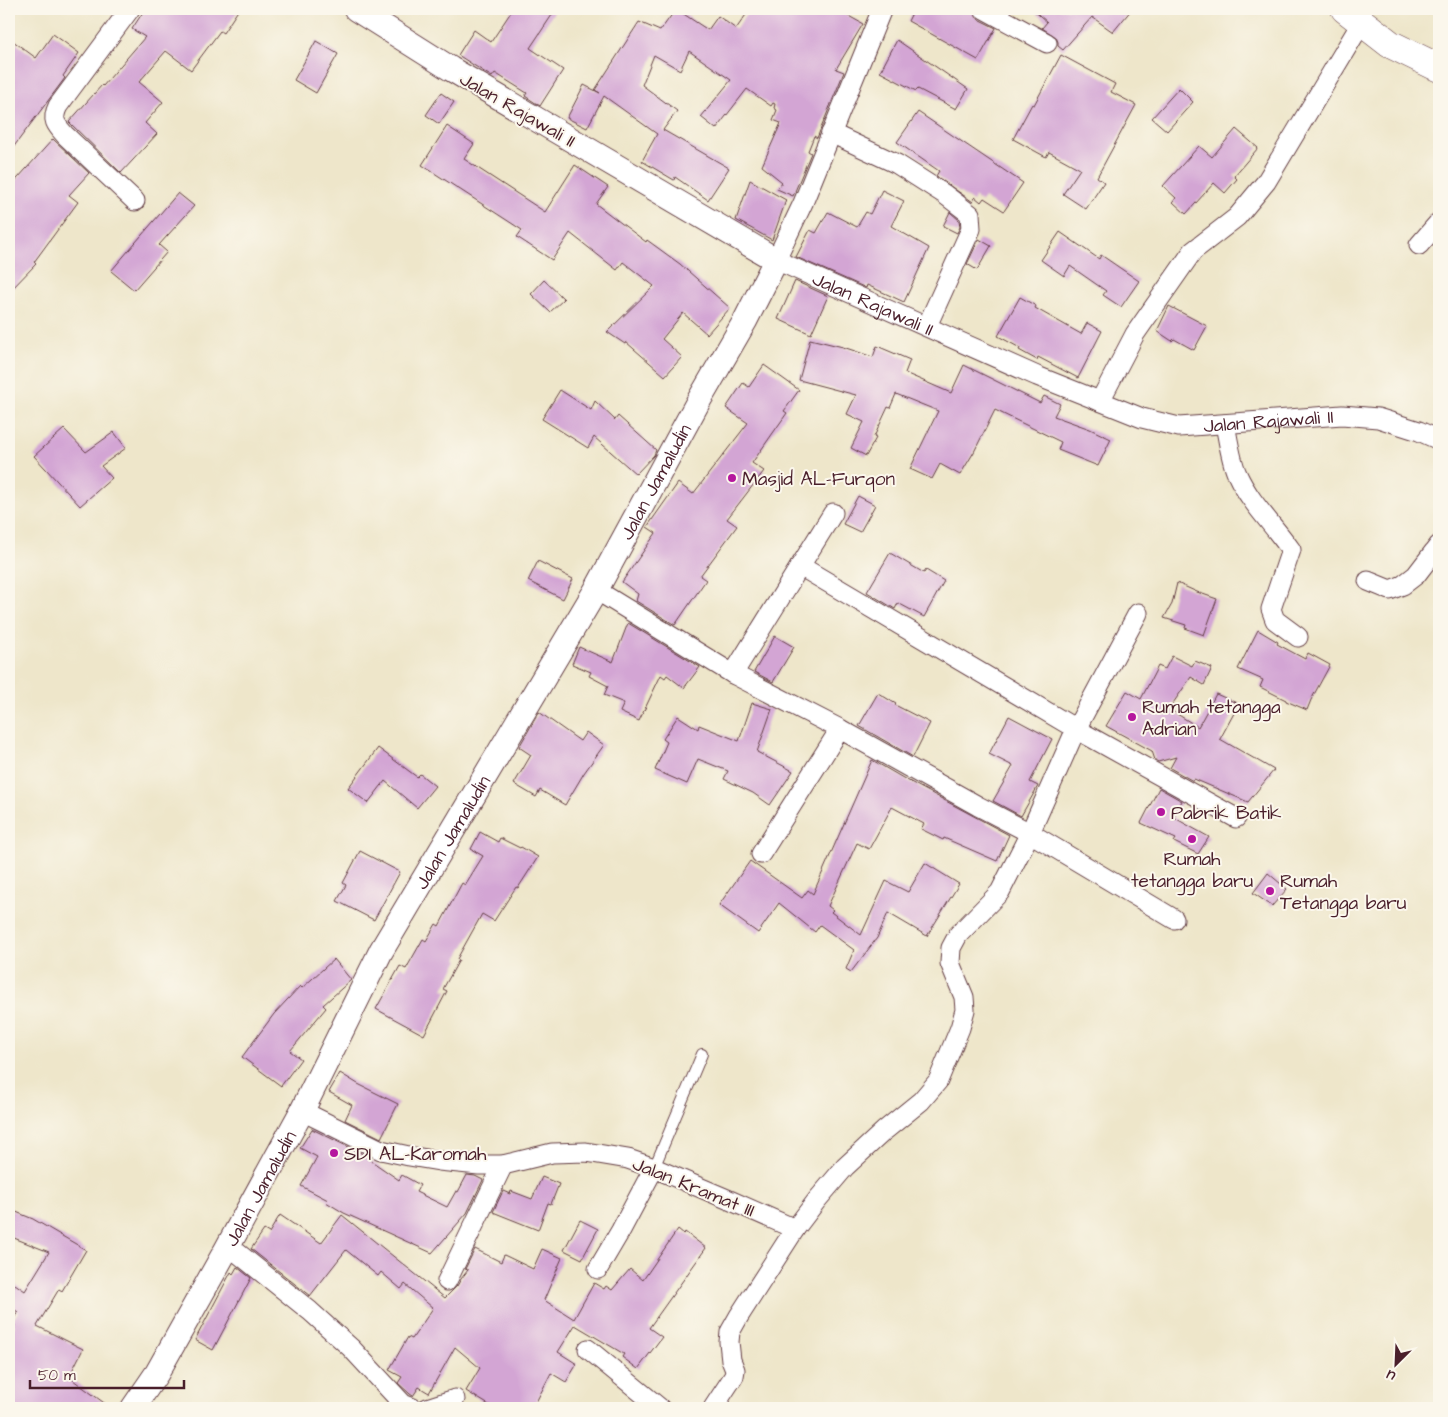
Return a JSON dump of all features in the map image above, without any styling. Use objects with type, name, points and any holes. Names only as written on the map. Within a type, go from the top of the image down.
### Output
[{"type":"main road","points":[[1353,15],[1390,44],[1439,68]]},
{"type":"street","points":[[130,9],[58,106],[54,117],[59,129],[135,201]]},
{"type":"street","name":"Jalan Rajawali II","points":[[356,9],[459,74],[776,260],[1037,376],[1142,418],[1179,427],[1342,415],[1378,418],[1419,431],[1439,440]]},
{"type":"street","points":[[984,9],[1047,43]]},
{"type":"street","points":[[776,260],[831,133],[876,11]]},
{"type":"street","points":[[1100,401],[1135,334],[1193,251],[1237,217],[1266,182],[1353,15]]},
{"type":"street","points":[[831,133],[897,164],[944,194],[970,214],[971,229],[928,326]]},
{"type":"street","points":[[1419,245],[1439,222]]},
{"type":"street","name":"Jalan Jamaludin","points":[[133,1408],[157,1373],[229,1246],[302,1111],[381,951],[596,590],[745,320],[776,260]]},
{"type":"street","points":[[1225,424],[1236,472],[1256,506],[1291,550],[1270,609],[1274,620],[1298,637]]},
{"type":"street","points":[[733,674],[833,513]]},
{"type":"street","points":[[1368,581],[1390,590],[1402,585],[1416,575],[1439,545]]},
{"type":"street","points":[[800,566],[1076,729],[1236,818]]},
{"type":"street","points":[[596,590],[733,674],[1030,833],[1174,920]]},
{"type":"street","points":[[713,1408],[734,1376],[735,1370],[728,1342],[730,1332],[795,1229],[845,1167],[884,1131],[921,1101],[938,1081],[960,1028],[965,1010],[964,997],[950,964],[951,948],[958,935],[1000,892],[1030,833],[1076,729],[1138,613]]},
{"type":"street","points":[[761,854],[840,730]]},
{"type":"street","name":"Jalan Kramat III","points":[[302,1111],[381,1150],[439,1161],[503,1165],[552,1153],[586,1152],[628,1158],[795,1229]]},
{"type":"street","points":[[447,1281],[503,1165]]},
{"type":"street","points":[[598,1269],[654,1168]]},
{"type":"street","points":[[229,1246],[310,1310],[351,1348],[403,1404],[413,1408]]},
{"type":"street","points":[[588,1349],[660,1408]]},
{"type":"street","points":[[427,1408],[455,1399]]},
{"type":"lane","points":[[654,1168],[702,1054]]},
{"type":"building","points":[[145,9],[239,9],[223,33],[220,31],[191,70],[166,51],[139,82],[163,102],[145,123],[157,134],[121,173],[69,122],[145,37],[132,29]]},
{"type":"building","points":[[513,9],[556,9],[530,48],[563,70],[540,106],[525,96],[527,93],[495,73],[492,77],[458,55],[474,30],[491,42]]},
{"type":"building","points":[[676,9],[708,30],[718,16],[736,29],[750,9],[836,9],[863,24],[836,69],[844,72],[817,138],[814,136],[808,151],[811,153],[793,196],[777,189],[782,182],[762,166],[781,123],[773,120],[777,110],[774,108],[775,104],[773,103],[771,106],[747,89],[716,129],[701,117],[731,80],[689,51],[680,70],[654,55],[642,85],[677,111],[663,130],[729,168],[708,200],[675,177],[674,180],[642,161],[657,134],[604,96],[587,128],[567,118],[584,85],[600,93],[595,90],[639,22],[660,31]]},
{"type":"building","points":[[914,9],[973,9],[978,19],[996,28],[978,60],[908,21]]},
{"type":"building","points":[[1032,9],[1132,9],[1113,32],[1092,17],[1063,50],[1058,46],[1056,37],[1042,28],[1047,22]]},
{"type":"building","points":[[53,34],[79,53],[63,76],[65,78],[9,153],[9,38],[36,58]]},
{"type":"building","points":[[897,40],[968,89],[956,109],[880,72]]},
{"type":"building","points":[[316,41],[338,54],[316,93],[294,80]]},
{"type":"building","points":[[1061,55],[1115,84],[1111,92],[1136,105],[1097,177],[1104,182],[1086,209],[1063,194],[1080,169],[1049,152],[1046,157],[1013,139]]},
{"type":"building","points":[[1179,88],[1193,102],[1167,131],[1152,118]]},
{"type":"building","points":[[441,93],[454,102],[439,124],[426,115]]},
{"type":"building","points":[[918,112],[1023,183],[1004,211],[984,198],[981,202],[975,197],[973,202],[936,176],[939,171],[897,142]]},
{"type":"building","points":[[447,126],[474,144],[464,159],[545,212],[575,165],[608,187],[596,204],[646,242],[647,240],[680,264],[730,308],[707,334],[683,313],[662,339],[682,357],[665,376],[626,342],[625,344],[607,332],[654,286],[623,262],[617,270],[570,233],[552,260],[517,237],[522,230],[422,165]]},
{"type":"building","points":[[1236,129],[1258,148],[1234,176],[1237,179],[1225,193],[1214,183],[1186,214],[1173,202],[1176,198],[1163,186],[1199,146],[1212,157]]},
{"type":"building","points":[[53,139],[89,173],[69,195],[78,202],[34,262],[36,264],[9,292],[9,188]]},
{"type":"building","points":[[750,180],[786,200],[772,240],[736,220]]},
{"type":"building","points":[[882,190],[904,201],[891,226],[929,248],[904,302],[867,285],[866,288],[796,257],[810,230],[816,233],[828,212],[857,227],[866,212],[870,214]]},
{"type":"building","points":[[178,193],[194,206],[159,245],[167,252],[134,290],[111,271]]},
{"type":"building","points":[[950,212],[959,220],[960,227],[957,233],[943,226]]},
{"type":"building","points":[[1060,232],[1099,259],[1101,255],[1139,281],[1121,307],[1103,295],[1106,291],[1070,266],[1064,276],[1041,260]]},
{"type":"building","points":[[979,239],[991,246],[977,270],[967,264]]},
{"type":"building","points":[[544,280],[564,299],[550,312],[531,294]]},
{"type":"building","points":[[795,281],[828,296],[811,334],[778,319]]},
{"type":"building","points":[[1020,297],[1036,306],[1035,308],[1081,334],[1087,323],[1102,331],[1078,378],[1038,357],[1037,360],[998,336]]},
{"type":"building","points":[[1169,306],[1207,326],[1194,350],[1174,339],[1172,341],[1157,331]]},
{"type":"building","points":[[810,339],[873,357],[877,346],[910,360],[905,373],[951,393],[964,365],[1040,403],[1044,396],[1060,404],[1054,416],[1111,439],[1098,466],[1058,450],[1061,442],[995,410],[960,475],[940,464],[932,479],[910,469],[938,411],[896,394],[890,408],[888,407],[874,437],[876,438],[866,456],[851,448],[864,422],[847,414],[856,395],[799,380]]},
{"type":"building","points":[[764,365],[799,390],[784,411],[787,413],[752,463],[764,471],[727,519],[737,526],[700,576],[706,580],[675,625],[636,601],[638,594],[622,582],[656,533],[647,527],[678,483],[693,494],[748,423],[726,408],[743,383],[749,387]]},
{"type":"building","points":[[560,390],[591,410],[595,401],[615,420],[618,416],[656,450],[654,455],[636,474],[594,437],[588,448],[542,419]]},
{"type":"building","points":[[64,429],[86,452],[114,432],[126,448],[101,466],[112,478],[80,506],[34,456]]},
{"type":"building","points":[[858,496],[875,505],[860,532],[843,524]]},
{"type":"building","points":[[890,553],[924,573],[926,570],[944,581],[924,617],[898,603],[895,609],[867,592]]},
{"type":"building","points":[[538,561],[573,579],[563,599],[528,581]]},
{"type":"building","points":[[1177,583],[1217,599],[1204,635],[1185,628],[1186,625],[1164,618],[1172,604]]},
{"type":"building","points":[[628,623],[700,667],[684,688],[667,675],[665,678],[661,675],[639,721],[620,712],[624,703],[604,695],[608,686],[589,676],[591,672],[572,664],[579,647],[613,662]]},
{"type":"building","points":[[1258,630],[1278,642],[1277,644],[1305,659],[1308,653],[1330,665],[1307,710],[1260,687],[1263,680],[1238,669]]},
{"type":"building","points":[[775,636],[794,647],[773,682],[754,672]]},
{"type":"building","points":[[1172,656],[1192,666],[1195,661],[1212,668],[1204,685],[1191,677],[1169,709],[1198,727],[1216,694],[1239,704],[1220,739],[1274,770],[1248,802],[1194,779],[1193,781],[1170,768],[1176,757],[1158,762],[1155,760],[1152,751],[1106,726],[1127,691],[1141,699],[1158,666],[1165,669]]},
{"type":"building","points":[[878,693],[895,705],[930,723],[913,757],[859,726]]},
{"type":"building","points":[[752,703],[772,709],[757,752],[793,771],[770,805],[753,793],[724,779],[728,771],[698,759],[687,784],[655,770],[667,742],[663,739],[678,716],[698,729],[699,725],[739,741]]},
{"type":"building","points":[[539,712],[580,741],[586,732],[604,745],[584,773],[565,805],[540,790],[536,797],[514,784],[531,755],[519,747]]},
{"type":"building","points":[[1009,716],[1052,739],[1030,782],[1038,786],[1021,816],[993,801],[1013,766],[989,754]]},
{"type":"building","points":[[378,748],[417,777],[420,774],[435,786],[417,808],[385,781],[368,803],[348,788]]},
{"type":"building","points":[[872,760],[1009,835],[997,861],[944,838],[943,840],[921,829],[924,824],[892,807],[869,849],[857,843],[828,906],[833,910],[831,912],[861,935],[886,881],[908,892],[925,863],[959,884],[927,936],[888,913],[877,938],[851,972],[846,969],[854,950],[820,925],[815,932],[779,903],[758,933],[719,905],[750,861],[802,898],[808,890],[813,894]]},
{"type":"building","points":[[1159,788],[1182,801],[1173,817],[1209,837],[1198,854],[1174,842],[1176,839],[1141,823]]},
{"type":"building","points":[[480,832],[498,842],[500,838],[521,847],[538,857],[494,921],[482,914],[457,959],[459,960],[443,989],[447,991],[424,1035],[376,1009],[400,966],[406,969],[423,939],[426,941],[436,924],[439,926],[462,883],[465,885],[483,856],[471,849]]},
{"type":"building","points":[[360,851],[400,872],[374,920],[337,901],[346,885],[343,883]]},
{"type":"building","name":"Rumah Tetangga baru","points":[[1268,873],[1287,889],[1272,906],[1253,893]]},
{"type":"building","points":[[334,959],[351,980],[323,1005],[326,1008],[290,1051],[301,1059],[281,1086],[242,1057],[274,1014],[300,986],[302,988]]},
{"type":"building","points":[[340,1073],[398,1104],[381,1138],[345,1120],[352,1105],[329,1092]]},
{"type":"building","points":[[312,1129],[371,1158],[370,1160],[399,1180],[402,1175],[420,1185],[416,1192],[447,1207],[467,1175],[483,1180],[467,1213],[432,1253],[344,1213],[326,1202],[328,1200],[301,1186],[317,1157],[300,1148]]},
{"type":"building","points":[[542,1177],[559,1184],[551,1204],[548,1203],[538,1230],[493,1212],[503,1191],[510,1194],[511,1191],[532,1199]]},
{"type":"building","points":[[9,1209],[33,1219],[86,1250],[62,1291],[59,1289],[37,1326],[83,1349],[69,1377],[111,1408],[9,1408],[9,1336],[15,1325],[11,1323],[18,1312],[9,1306],[9,1295],[15,1284],[25,1291],[49,1252],[9,1236]]},
{"type":"building","points":[[280,1215],[321,1243],[342,1215],[445,1298],[457,1286],[468,1270],[465,1269],[475,1249],[501,1262],[504,1255],[533,1269],[542,1249],[562,1258],[544,1300],[574,1319],[594,1283],[604,1289],[606,1286],[612,1290],[630,1269],[643,1280],[678,1229],[706,1248],[649,1328],[662,1337],[638,1369],[622,1357],[624,1354],[575,1325],[558,1352],[577,1364],[566,1382],[551,1373],[533,1408],[494,1408],[466,1391],[480,1368],[455,1347],[429,1393],[419,1387],[413,1396],[410,1394],[398,1383],[402,1377],[389,1370],[408,1337],[412,1339],[433,1308],[405,1284],[401,1289],[381,1272],[378,1276],[346,1250],[310,1296],[251,1249],[264,1230],[269,1233]]},
{"type":"building","points":[[580,1220],[598,1229],[582,1259],[564,1250]]},
{"type":"building","points":[[237,1267],[251,1278],[213,1350],[195,1340],[231,1272],[233,1274]]},
{"type":"place","name":"Masjid AL-Furqon","points":[[732,478]]},
{"type":"place","name":"Rumah tetangga Adrian","points":[[1132,717]]},
{"type":"place","name":"Pabrik Batik","points":[[1161,812]]},
{"type":"place","name":"Rumah tetangga baru","points":[[1192,839]]},
{"type":"place","name":"Rumah Tetangga baru","points":[[1270,891]]},
{"type":"place","name":"SDI AL-Karomah","points":[[334,1153]]}]
